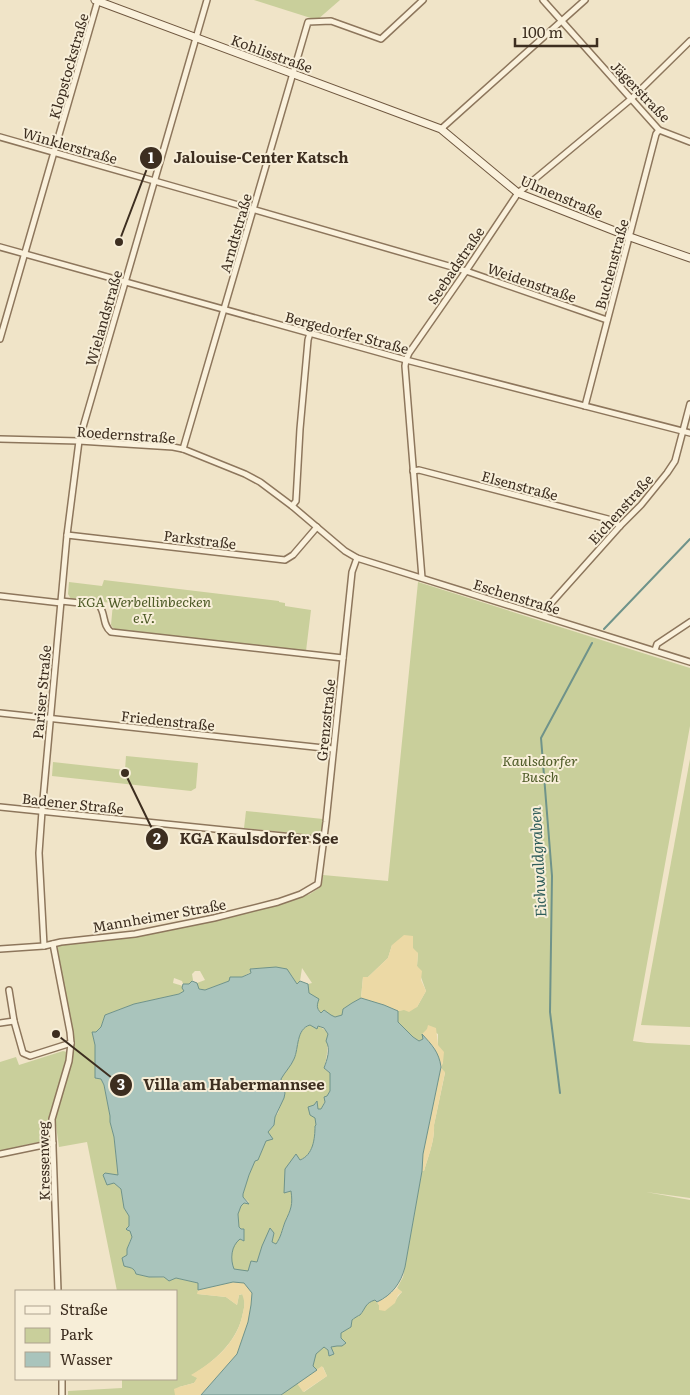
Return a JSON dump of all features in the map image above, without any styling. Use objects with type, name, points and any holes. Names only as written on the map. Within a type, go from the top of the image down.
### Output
[{"type":"street","name":"Kohlisstraße","points":[[97,0],[441,129]]},
{"type":"street","name":"Klopstockstraße","points":[[0,339],[97,0]]},
{"type":"street","name":"Wielandstraße","points":[[79,441],[207,0]]},
{"type":"street","name":"Arndtstraße","points":[[183,449],[308,22],[331,21],[381,39],[423,0]]},
{"type":"street","name":"Jägerstraße","points":[[542,0],[659,130],[690,142]]},
{"type":"street","points":[[441,129],[585,0]]},
{"type":"street","name":"Seebadstraße","points":[[406,360],[409,352],[518,193],[631,99],[690,41]]},
{"type":"street","name":"Ulmenstraße","points":[[441,129],[518,193],[630,237],[690,258]]},
{"type":"street","name":"Buchenstraße","points":[[586,406],[656,134],[659,130]]},
{"type":"street","name":"Winklerstraße","points":[[0,137],[364,242]]},
{"type":"street","name":"Weidenstraße","points":[[364,242],[466,271],[607,320]]},
{"type":"street","name":"Bergedorfer Straße","points":[[0,247],[406,360],[690,433]]},
{"type":"street","points":[[292,506],[296,501],[300,429],[310,334]]},
{"type":"street","points":[[406,360],[422,578]]},
{"type":"street","name":"Eichenstraße","points":[[545,616],[545,610],[641,505],[667,473],[675,461],[690,404]]},
{"type":"street","name":"Roedernstraße","points":[[0,439],[79,441],[183,449],[260,482],[292,506],[340,547]]},
{"type":"street","name":"Pariser Straße","points":[[44,946],[39,853],[67,535],[79,441]]},
{"type":"street","name":"Elsenstraße","points":[[413,471],[419,470],[608,519],[620,526]]},
{"type":"street","name":"Parkstraße","points":[[67,535],[284,560],[293,555],[316,527]]},
{"type":"street","name":"Eschenstraße","points":[[340,547],[357,558],[690,662]]},
{"type":"street","name":"Grenzstraße","points":[[318,884],[352,572],[357,558]]},
{"type":"street","points":[[0,596],[99,605],[103,610],[106,626],[111,632],[343,658]]},
{"type":"street","points":[[655,650],[657,644],[690,622]]},
{"type":"street","name":"Friedenstraße","points":[[0,713],[333,749]]},
{"type":"street","name":"Badener Straße","points":[[0,807],[323,840]]},
{"type":"street","name":"Mannheimer Straße","points":[[0,949],[44,946],[61,942],[135,934],[250,910],[302,894],[318,884]]},
{"type":"street","name":"Kressenweg","points":[[53,944],[71,1043],[69,1061],[52,1118],[58,1290]]},
{"type":"street","points":[[9,990],[14,1021],[23,1053],[30,1056],[71,1043]]},
{"type":"street","points":[[0,1023],[14,1021]]},
{"type":"street","points":[[0,1154],[53,1143]]},
{"type":"street","points":[[56,1395],[62,1395],[62,1380]]},
{"type":"green space","points":[[254,0],[340,0],[317,20]]},
{"type":"green space","name":"KGA Werbellinbecken e.V.","points":[[104,580],[279,601],[285,603],[285,606],[311,610],[306,651],[114,629],[111,625],[113,603],[71,599],[68,594],[69,582],[102,586]]},
{"type":"green space","name":"Kaulsdorfer Busch","points":[[418,582],[690,668],[690,726],[633,1041],[690,1045],[690,1198],[646,1192],[690,1200],[690,1395],[281,1395],[297,1383],[304,1392],[327,1376],[323,1367],[317,1370],[312,1366],[316,1354],[324,1347],[328,1350],[329,1356],[334,1354],[331,1347],[345,1343],[341,1338],[341,1333],[351,1327],[352,1320],[360,1315],[369,1303],[375,1300],[386,1309],[394,1303],[402,1292],[397,1288],[403,1277],[422,1171],[424,1171],[432,1142],[445,1073],[441,1068],[443,1062],[438,1046],[438,1034],[428,1029],[424,1039],[419,1041],[398,1022],[398,1011],[417,1007],[426,991],[417,966],[418,953],[392,945],[388,958],[368,977],[363,977],[361,998],[343,1009],[342,1015],[331,1016],[324,1010],[321,1013],[309,993],[308,984],[312,983],[302,968],[300,981],[297,984],[285,969],[250,969],[251,972],[242,977],[231,977],[229,981],[205,990],[198,989],[197,983],[205,980],[200,971],[195,971],[192,974],[193,980],[189,984],[183,984],[182,981],[174,978],[173,983],[183,986],[184,991],[179,994],[134,1004],[105,1015],[101,1027],[96,1032],[92,1032],[95,1045],[95,1078],[101,1079],[104,1085],[114,1137],[118,1176],[114,1183],[121,1189],[124,1208],[129,1216],[132,1237],[128,1248],[128,1267],[134,1269],[136,1274],[149,1277],[176,1278],[198,1283],[198,1294],[226,1297],[237,1305],[239,1295],[243,1294],[244,1306],[239,1326],[229,1343],[216,1358],[192,1375],[198,1378],[194,1383],[179,1387],[175,1395],[68,1395],[68,1391],[122,1388],[122,1380],[178,1380],[178,1290],[117,1290],[87,1142],[59,1147],[55,1118],[72,1059],[73,1041],[57,945],[138,936],[271,907],[310,894],[319,888],[323,875],[388,881]]},
{"type":"green space","points":[[126,756],[198,763],[196,788],[191,791],[52,776],[53,762],[125,770]]},
{"type":"green space","points":[[690,759],[690,1027],[641,1025]]},
{"type":"green space","points":[[246,811],[323,819],[321,836],[244,828]]},
{"type":"green space","points":[[310,1025],[322,1028],[328,1034],[324,1068],[330,1073],[330,1091],[321,1109],[318,1109],[318,1104],[314,1137],[310,1151],[304,1158],[299,1160],[296,1155],[285,1193],[291,1191],[291,1207],[278,1241],[276,1244],[272,1242],[274,1233],[262,1246],[257,1262],[251,1261],[248,1271],[234,1269],[232,1261],[233,1248],[240,1239],[243,1241],[244,1229],[239,1227],[238,1214],[241,1206],[249,1202],[243,1197],[243,1194],[255,1161],[258,1160],[268,1139],[268,1132],[274,1125],[275,1117],[285,1093],[281,1079],[296,1055],[302,1030]]},
{"type":"green space","points":[[63,1051],[67,1052],[49,1116],[49,1138],[0,1152],[0,1062],[16,1057],[19,1065]]},
{"type":"sand","points":[[404,935],[413,936],[413,948],[418,953],[417,966],[422,971],[421,980],[426,991],[417,1007],[409,1012],[404,1010],[398,1011],[361,998],[363,977],[368,977],[388,958],[392,945]]},
{"type":"sand","points":[[428,1025],[436,1028],[438,1045],[444,1052],[441,1068],[445,1072],[432,1142],[424,1171],[422,1171],[423,1154],[441,1067],[434,1047],[422,1034]]},
{"type":"sand","points":[[233,1282],[244,1283],[252,1293],[248,1322],[237,1354],[201,1395],[175,1395],[174,1389],[194,1383],[197,1378],[191,1375],[223,1351],[235,1335],[243,1311],[242,1294],[239,1295],[237,1305],[226,1297],[197,1294],[198,1290]]},
{"type":"sand","points":[[397,1288],[402,1292],[398,1295],[395,1303],[385,1311],[379,1310],[377,1302],[384,1299]]},
{"type":"sand","points":[[322,1366],[327,1376],[303,1392],[297,1383]]},
{"type":"water","points":[[276,967],[287,969],[297,984],[300,981],[308,984],[309,993],[319,999],[317,1006],[321,1013],[324,1010],[335,1017],[342,1015],[343,1009],[361,998],[398,1011],[398,1022],[419,1041],[423,1039],[422,1034],[437,1053],[441,1067],[423,1154],[422,1171],[405,1267],[395,1288],[377,1302],[375,1300],[367,1304],[360,1315],[352,1320],[351,1327],[341,1333],[341,1338],[346,1343],[342,1346],[331,1347],[334,1354],[329,1356],[328,1350],[324,1347],[316,1354],[313,1366],[317,1370],[281,1395],[201,1395],[237,1354],[248,1322],[252,1293],[244,1283],[233,1282],[198,1290],[198,1283],[176,1278],[169,1281],[164,1277],[149,1277],[136,1274],[133,1269],[124,1266],[122,1258],[127,1255],[127,1249],[132,1237],[130,1231],[126,1229],[129,1226],[129,1216],[124,1208],[121,1189],[114,1183],[107,1185],[103,1175],[105,1173],[118,1175],[114,1137],[104,1085],[101,1079],[95,1078],[95,1045],[92,1032],[96,1032],[101,1027],[105,1015],[134,1004],[179,994],[184,991],[182,988],[183,984],[189,984],[192,981],[197,983],[199,989],[205,990],[229,981],[230,977],[242,977],[251,973],[250,969]],"holes":[[[310,1025],[317,1029],[318,1026],[324,1028],[328,1034],[326,1041],[328,1054],[324,1068],[330,1073],[330,1091],[324,1097],[325,1102],[321,1109],[318,1109],[317,1101],[314,1105],[308,1107],[310,1115],[315,1118],[316,1125],[312,1146],[308,1154],[300,1160],[296,1154],[285,1169],[284,1193],[291,1191],[292,1204],[290,1210],[276,1244],[272,1242],[274,1233],[270,1228],[257,1262],[251,1261],[248,1271],[234,1269],[232,1261],[233,1249],[240,1239],[244,1241],[244,1229],[239,1227],[238,1214],[244,1203],[249,1204],[243,1197],[243,1194],[255,1161],[258,1160],[266,1141],[273,1139],[268,1132],[274,1125],[275,1117],[284,1098],[285,1093],[281,1079],[296,1055],[302,1030]]]},
{"type":"waterway","name":"Eichwaldgraben","points":[[604,629],[690,539]]},
{"type":"waterway","name":"Eichwaldgraben","points":[[560,1093],[550,1012],[552,876],[541,738],[592,643]]},
{"type":"place","name":"Jalouise-Center Katsch","points":[[119,242]]},
{"type":"place","name":"KGA Kaulsdorfer See","points":[[125,773]]},
{"type":"place","name":"Villa am Habermannsee","points":[[56,1034]]}]
